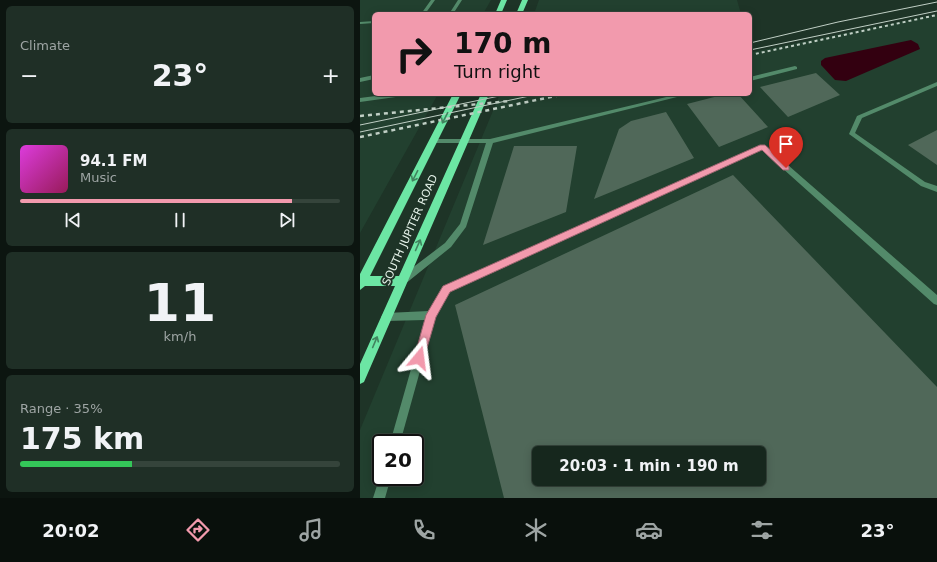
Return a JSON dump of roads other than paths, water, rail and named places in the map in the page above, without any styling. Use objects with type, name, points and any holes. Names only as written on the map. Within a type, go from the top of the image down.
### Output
[{"type":"main road","points":[[499,12],[504,0]]},
{"type":"main road","points":[[520,12],[525,0]]},
{"type":"main road","name":"SOUTH JUPITER ROAD","points":[[361,282],[456,96]]},
{"type":"main road","name":"SOUTH JUPITER ROAD","points":[[360,378],[484,96]]},
{"type":"main road","points":[[361,282],[402,281]]},
{"type":"lane","points":[[424,12],[433,0]]},
{"type":"lane","points":[[452,12],[460,0]]},
{"type":"lane","points":[[360,23],[372,22]]},
{"type":"lane","points":[[752,79],[795,68]]},
{"type":"lane","points":[[360,80],[372,77]]},
{"type":"lane","points":[[937,84],[859,117],[852,134],[922,184],[937,189]]},
{"type":"lane","points":[[360,100],[389,96]]},
{"type":"lane","points":[[433,141],[490,141],[678,96]]},
{"type":"lane","points":[[402,281],[448,245],[463,225],[490,141]]},
{"type":"lane","points":[[398,434],[431,315],[447,289],[763,147],[937,301]]},
{"type":"lane","points":[[386,317],[431,315]]},
{"type":"lane","points":[[379,498],[382,486]]},
{"type":"tram line","points":[[752,43],[838,22],[937,2]]},
{"type":"tram line","points":[[752,50],[937,11]]},
{"type":"tram line","points":[[360,125],[499,96]]},
{"type":"tram line","points":[[360,132],[530,96]]},
{"type":"railway","points":[[752,55],[937,15]]},
{"type":"railway","points":[[360,137],[555,96]]},
{"type":"railway","points":[[360,116],[509,101]]}]
